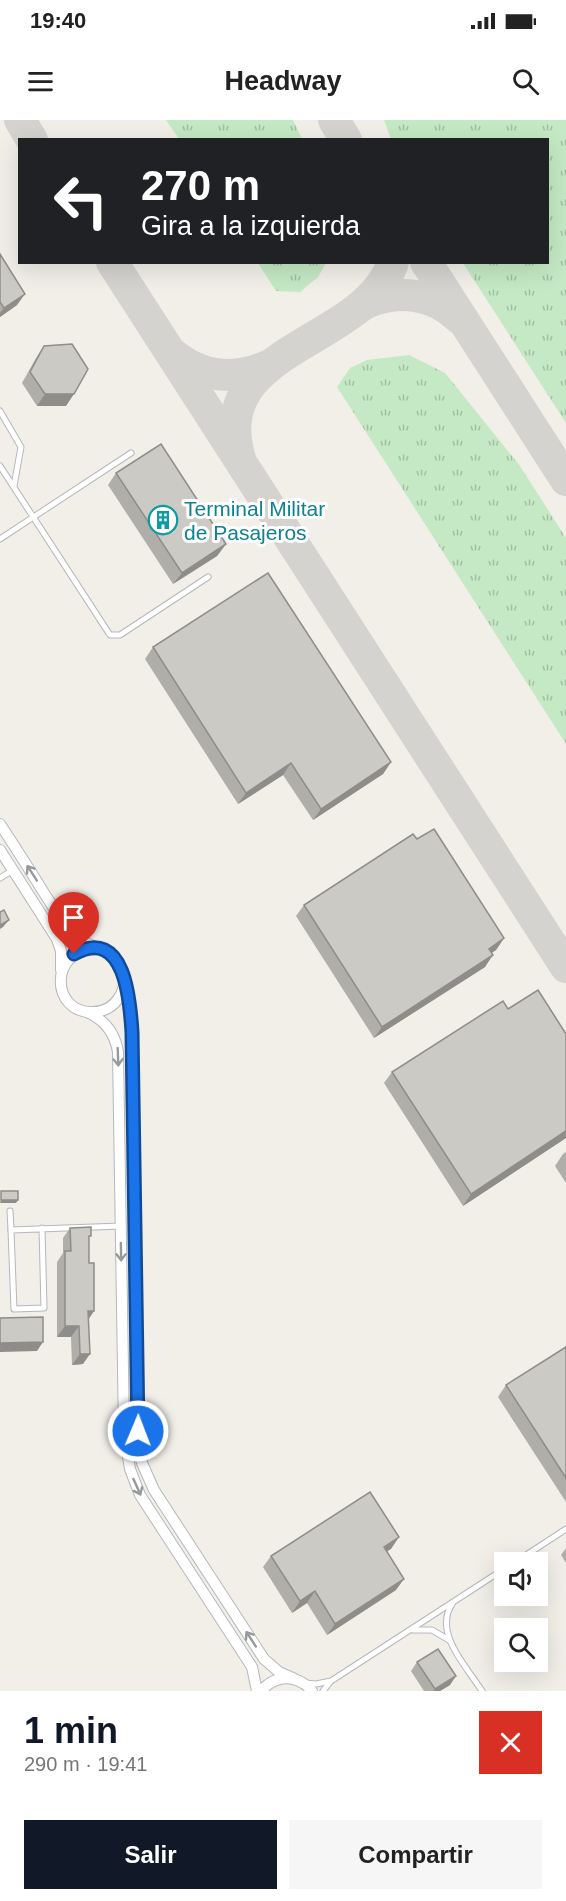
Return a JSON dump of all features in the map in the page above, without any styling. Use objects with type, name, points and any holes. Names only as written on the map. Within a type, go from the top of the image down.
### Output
[{"type":"street","points":[[0,824],[65,925],[76,937],[96,949]]},
{"type":"street","points":[[0,850],[57,939],[61,951],[60,982],[66,998],[71,1005],[105,1024],[117,1044],[124,1432],[130,1469],[140,1495],[252,1667],[259,1691],[276,1679],[296,1679]]},
{"type":"street","points":[[61,973],[74,954],[88,949],[104,950],[117,960],[124,975],[129,1002],[132,1032],[138,1431],[142,1463],[154,1490],[264,1659],[279,1672],[296,1679],[312,1691]]},
{"type":"street","points":[[87,1012],[104,1010],[118,1000],[122,992],[124,975]]},
{"type":"lane","points":[[0,411],[21,444],[14,488]]},
{"type":"lane","points":[[0,539],[130,453]]},
{"type":"lane","points":[[1,467],[7,472],[14,471],[17,467]]},
{"type":"lane","points":[[1,467],[110,635],[120,635],[208,577]]},
{"type":"lane","points":[[0,878],[13,870]]},
{"type":"lane","points":[[10,1211],[14,1309],[44,1308],[42,1228]]},
{"type":"lane","points":[[11,1230],[121,1226]]},
{"type":"lane","points":[[531,1552],[566,1529]]},
{"type":"lane","points":[[323,1691],[331,1681],[494,1575]]},
{"type":"lane","points":[[456,1600],[448,1610],[445,1622],[447,1633],[482,1691]]},
{"type":"lane","points":[[405,1633],[418,1629],[432,1630],[443,1635],[452,1644]]},
{"type":"lane","points":[[296,1679],[316,1684],[331,1681]]},
{"type":"green space","points":[[166,120],[293,120],[302,138],[178,138]]},
{"type":"green space","points":[[384,120],[566,120],[566,423],[464,264],[549,264],[549,138],[391,138]]},
{"type":"green space","points":[[259,264],[325,264],[318,277],[300,292],[276,291]]},
{"type":"green space","points":[[409,355],[445,373],[520,466],[566,538],[566,744],[337,387],[350,368],[367,360]]},
{"type":"building","points":[[0,254],[25,294],[4,308],[0,302]]},
{"type":"building","points":[[72,344],[88,369],[74,394],[45,394],[30,372],[44,346]]},
{"type":"building","name":"Terminal Militar de Pasajeros","points":[[161,444],[226,544],[182,573],[116,473]]},
{"type":"building","points":[[268,573],[391,762],[321,809],[291,763],[246,793],[153,647]]},
{"type":"building","points":[[434,829],[504,938],[489,949],[493,955],[382,1027],[304,905],[413,834],[417,839]]},
{"type":"building","points":[[4,910],[9,920],[0,925],[0,912]]},
{"type":"building","points":[[538,990],[566,1034],[566,1131],[471,1194],[392,1072],[503,1001],[508,1009]]},
{"type":"building","points":[[1,1191],[18,1191],[18,1200],[1,1200]]},
{"type":"building","points":[[91,1227],[89,1263],[94,1263],[94,1311],[88,1311],[90,1354],[80,1354],[79,1326],[65,1326],[65,1251],[71,1251],[70,1228]]},
{"type":"building","points":[[43,1317],[43,1342],[0,1343],[0,1318]]},
{"type":"building","points":[[566,1347],[566,1478],[506,1385]]},
{"type":"building","points":[[370,1492],[399,1537],[384,1547],[404,1579],[335,1624],[315,1591],[300,1601],[271,1556]]},
{"type":"building","points":[[438,1649],[456,1676],[435,1689],[417,1662]]},
{"type":"taxiway","points":[[20,120],[31,138]]},
{"type":"taxiway","points":[[334,120],[345,138]]},
{"type":"taxiway","points":[[113,264],[566,967]]},
{"type":"taxiway","points":[[240,459],[236,421],[246,392],[266,369],[353,312],[377,290],[392,264]]},
{"type":"taxiway","points":[[427,264],[566,480]]},
{"type":"taxiway","points":[[366,303],[390,296],[415,296],[438,303],[459,318]]},
{"type":"taxiway","points":[[174,355],[196,368],[219,374],[243,374],[268,366]]},
{"type":"place","name":"Terminal Militar de Pasajeros","points":[[163,520]]},
{"type":"route","points":[[74,954],[96,949],[111,954],[117,960],[124,975],[129,1002],[132,1032],[138,1431]]}]
